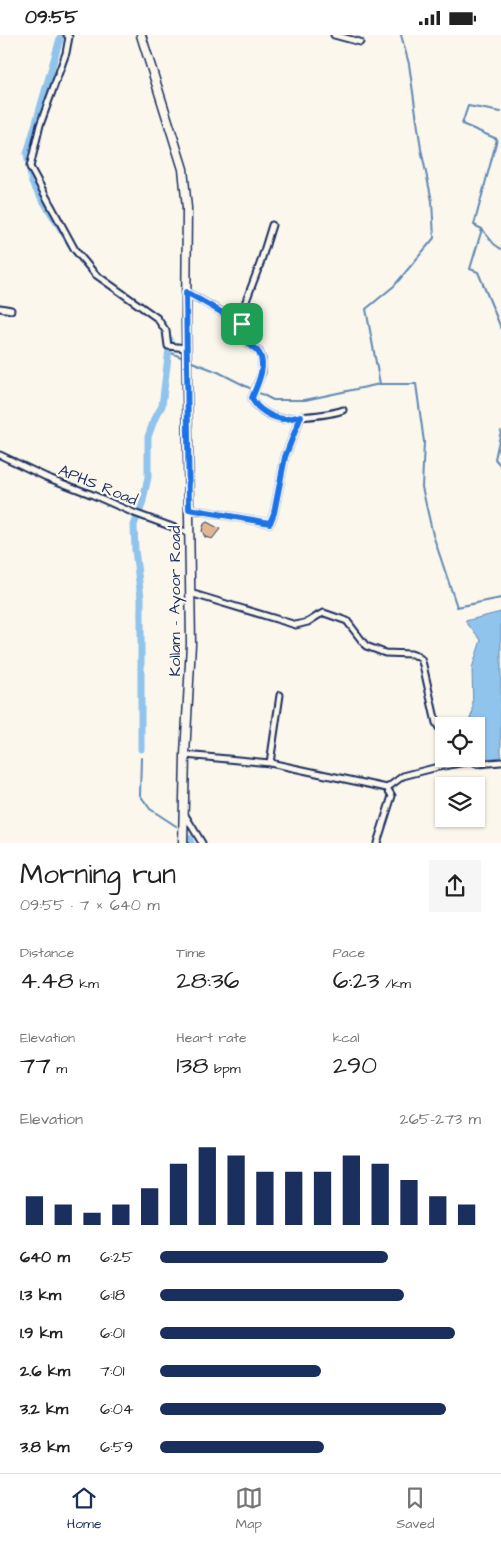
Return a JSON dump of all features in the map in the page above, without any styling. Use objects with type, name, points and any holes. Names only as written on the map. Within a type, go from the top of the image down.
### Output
[{"type":"main road","name":"Kollam - Ayoor Road","points":[[141,35],[184,169],[187,208],[186,348],[191,644],[185,755],[183,843]]},
{"type":"street","points":[[67,35],[69,37],[66,53],[40,125],[30,167],[75,250],[95,274],[157,318],[166,331],[168,345],[186,348]]},
{"type":"street","points":[[334,35],[360,42]]},
{"type":"street","points":[[272,225],[244,309],[242,324],[243,333],[249,344],[259,352],[262,359],[262,372],[252,398],[254,403],[262,410],[284,419],[334,413],[343,410]]},
{"type":"street","points":[[186,292],[242,324]]},
{"type":"street","points":[[0,308],[11,310]]},
{"type":"street","points":[[189,509],[270,523],[274,513],[285,457],[301,416]]},
{"type":"street","name":"APHS Road","points":[[0,455],[46,477],[94,495],[141,516],[189,533]]},
{"type":"street","points":[[190,593],[296,625],[308,622],[324,613],[347,621],[366,646],[385,653],[417,655],[423,665],[435,719]]},
{"type":"street","points":[[270,763],[280,695]]},
{"type":"street","points":[[185,755],[270,763],[387,788],[392,796],[377,843]]},
{"type":"street","points":[[485,763],[501,762]]},
{"type":"street","points":[[387,788],[402,776],[438,767]]},
{"type":"street","points":[[183,813],[202,843]]},
{"type":"water","points":[[501,612],[501,757],[485,759],[485,717],[471,717],[473,711],[472,668],[481,640],[465,621]]},
{"type":"building","points":[[207,522],[220,529],[212,539],[205,537],[202,531],[204,524]]},
{"type":"waterway","points":[[61,35],[27,154],[32,183],[71,245]]},
{"type":"waterway","points":[[380,384],[366,309],[394,286],[434,238],[432,201],[421,149],[409,64],[401,35]]},
{"type":"waterway","points":[[501,112],[468,106],[462,124],[497,139],[474,225],[482,229],[470,269],[478,272],[501,328]]},
{"type":"waterway","points":[[482,229],[494,244],[501,249]]},
{"type":"waterway","points":[[141,749],[141,598],[134,525],[142,505],[148,477],[148,437],[154,420],[162,406],[170,341],[166,332]]},
{"type":"waterway","points":[[169,352],[181,357]]},
{"type":"waterway","points":[[192,362],[218,372],[273,400],[305,400],[380,384],[416,384],[424,442],[422,487],[433,535],[457,607],[501,598]]},
{"type":"waterway","points":[[501,431],[495,459],[501,466]]},
{"type":"waterway","points":[[141,758],[140,795],[150,809],[176,826]]},
{"type":"waterway","points":[[189,838],[191,843]]},
{"type":"route","points":[[186,292],[242,324],[243,333],[249,344],[259,352],[262,359],[262,372],[252,398],[254,403],[262,410],[278,418],[284,419],[301,416],[285,457],[272,522],[270,523],[189,509],[186,292]]}]
